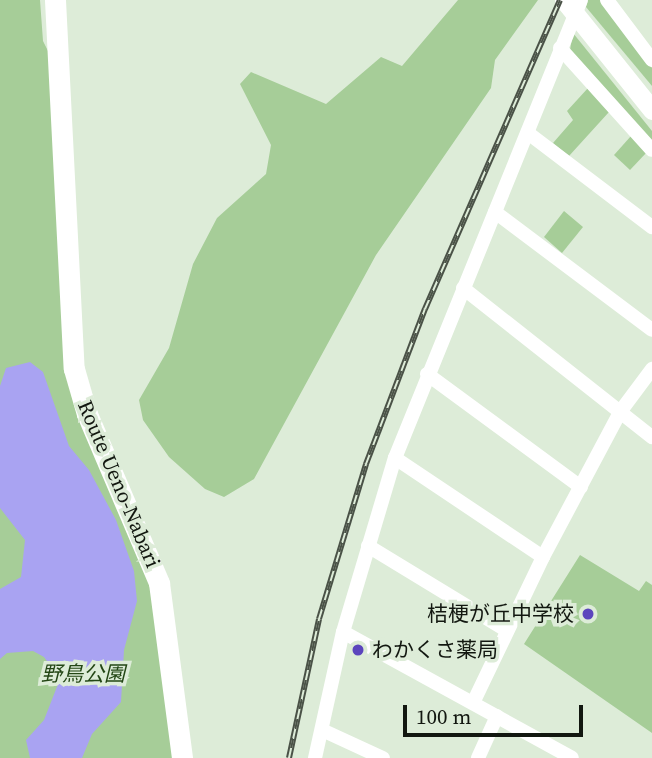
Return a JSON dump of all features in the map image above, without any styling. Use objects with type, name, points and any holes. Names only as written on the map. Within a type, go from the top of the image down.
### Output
[{"type":"main road","name":"Route Ueno-Nabari","points":[[55,0],[73,359],[86,415],[159,583],[182,758]]},
{"type":"street","points":[[564,0],[652,110]]},
{"type":"street","points":[[316,758],[343,632],[395,458],[581,0]]},
{"type":"street","points":[[607,0],[652,60]]},
{"type":"street","points":[[560,48],[652,150]]},
{"type":"street","points":[[528,133],[652,227]]},
{"type":"street","points":[[495,212],[652,330]]},
{"type":"street","points":[[463,288],[652,437]]},
{"type":"street","points":[[473,703],[542,557],[620,412],[652,369]]},
{"type":"street","points":[[428,374],[581,487]]},
{"type":"street","points":[[395,458],[542,557]]},
{"type":"street","points":[[368,546],[506,630]]},
{"type":"street","points":[[343,632],[572,758]]},
{"type":"street","points":[[478,758],[497,716]]},
{"type":"street","points":[[322,730],[383,758]]},
{"type":"green space","name":"野鳥公園","points":[[0,0],[40,0],[43,41],[49,53],[65,355],[147,565],[174,758],[0,758]]},
{"type":"green space","points":[[458,0],[538,0],[495,60],[491,88],[376,255],[254,479],[224,497],[205,489],[169,457],[143,420],[139,400],[169,348],[193,264],[217,218],[266,174],[271,145],[240,84],[251,72],[326,104],[381,57],[402,66]]},
{"type":"green space","points":[[588,0],[602,0],[632,40],[652,68],[652,86],[586,7]]},
{"type":"green space","points":[[573,33],[652,131],[652,141],[570,50]]},
{"type":"green space","points":[[588,88],[609,112],[569,156],[553,143],[573,120],[567,111]]},
{"type":"green space","points":[[631,136],[647,152],[630,170],[614,155]]},
{"type":"green space","points":[[564,211],[583,227],[562,253],[544,237]]},
{"type":"green space","points":[[580,555],[639,591],[646,581],[652,585],[652,733],[524,644]]},
{"type":"shaded area","points":[[30,362],[43,372],[69,446],[89,470],[116,520],[134,571],[137,601],[124,650],[121,702],[92,734],[82,758],[30,758],[26,740],[44,720],[60,679],[44,657],[33,651],[7,653],[0,659],[0,589],[21,577],[25,540],[0,508],[0,386],[6,368]]},
{"type":"railway","points":[[289,758],[319,619],[366,464],[425,309],[560,0]]},
{"type":"place","name":"桔梗が丘中学校","points":[[588,614]]},
{"type":"place","name":"わかくさ薬局","points":[[358,650]]}]
